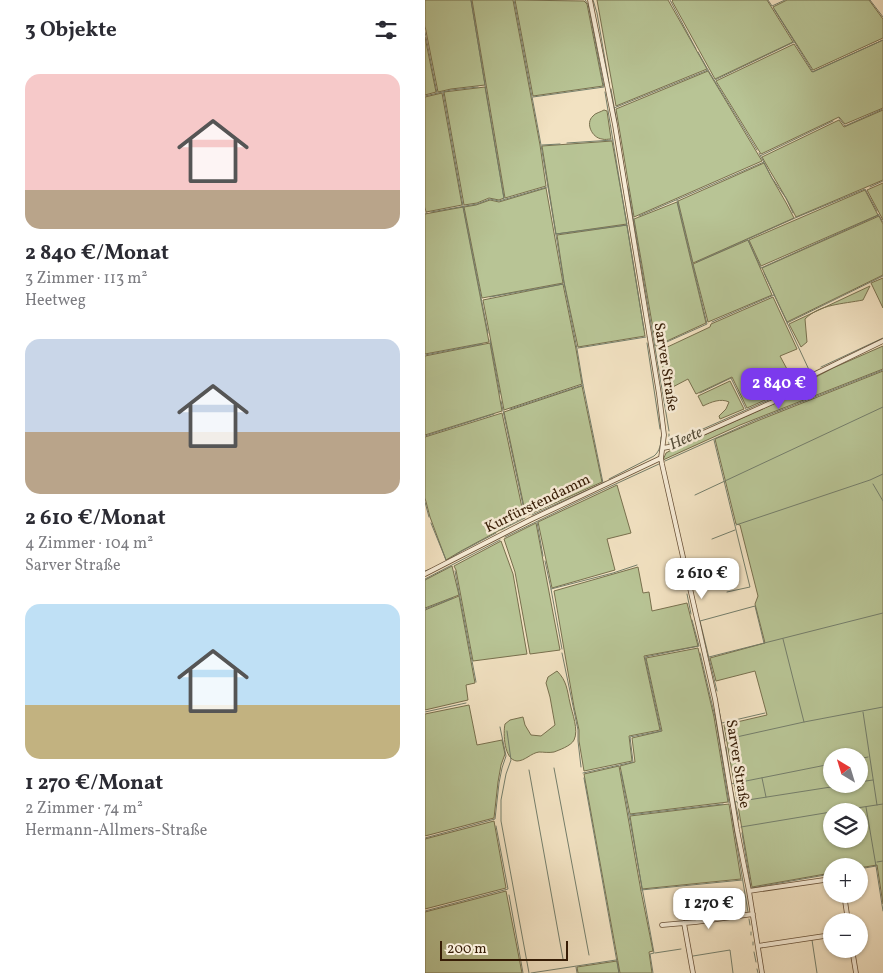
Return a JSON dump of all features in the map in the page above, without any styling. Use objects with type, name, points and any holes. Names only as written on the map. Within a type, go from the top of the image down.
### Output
[{"type":"street","name":"Sarver Straße","points":[[590,0],[608,87],[659,394],[664,435],[661,458],[715,699],[762,973]]},
{"type":"street","points":[[663,448],[674,446],[785,397],[815,374],[883,341]]},
{"type":"street","name":"Kurfürstendamm","points":[[425,574],[530,520],[661,458]]},
{"type":"street","points":[[749,891],[823,880]]},
{"type":"street","points":[[663,925],[753,914]]},
{"type":"street","points":[[683,923],[693,973]]},
{"type":"street","points":[[758,946],[823,936]]},
{"type":"street","points":[[854,958],[856,973]]},
{"type":"green space","points":[[425,0],[471,0],[485,85],[438,92],[425,26]]},
{"type":"green space","points":[[472,0],[513,0],[540,145],[546,186],[505,198]]},
{"type":"green space","points":[[515,0],[584,1],[587,4],[603,86],[533,96]]},
{"type":"green space","points":[[597,0],[668,0],[707,69],[616,106]]},
{"type":"green space","points":[[673,0],[767,0],[793,42],[715,79]]},
{"type":"green space","points":[[787,0],[869,0],[883,19],[883,38],[813,70],[773,7]]},
{"type":"green space","points":[[425,37],[436,92],[425,95]]},
{"type":"green space","points":[[883,40],[883,108],[845,124],[839,117],[761,154],[716,81],[794,44],[812,72]]},
{"type":"green space","points":[[708,71],[762,161],[634,217],[616,109]]},
{"type":"green space","points":[[485,87],[504,198],[499,200],[489,198],[477,203],[464,205],[444,92]]},
{"type":"green space","points":[[442,93],[462,205],[426,212],[425,97]]},
{"type":"green space","points":[[604,110],[607,111],[611,139],[598,138],[590,126],[593,116]]},
{"type":"green space","points":[[883,110],[883,180],[796,217],[762,157],[839,120],[844,127]]},
{"type":"green space","points":[[612,141],[627,224],[556,234],[542,146]]},
{"type":"green space","points":[[764,163],[794,218],[693,263],[678,201]]},
{"type":"green space","points":[[883,183],[883,220],[867,190]]},
{"type":"green space","points":[[546,188],[563,283],[482,298],[464,207],[490,200],[499,202]]},
{"type":"green space","points":[[865,190],[878,215],[761,266],[749,240]]},
{"type":"green space","points":[[677,202],[706,323],[656,346],[634,219]]},
{"type":"green space","points":[[463,207],[489,342],[425,354],[425,214]]},
{"type":"green space","points":[[879,216],[883,224],[883,275],[787,322],[762,268]]},
{"type":"green space","points":[[627,225],[645,336],[578,347],[564,282],[557,235]]},
{"type":"green space","points":[[748,240],[772,295],[708,322],[693,264]]},
{"type":"green space","points":[[883,278],[883,308],[871,283]]},
{"type":"green space","points":[[563,284],[582,384],[504,410],[483,300]]},
{"type":"green space","points":[[870,286],[863,300],[822,308]]},
{"type":"green space","points":[[773,297],[797,349],[780,356],[795,384],[788,390],[747,408],[732,377],[696,394],[688,379],[667,390],[660,355],[661,350],[710,327],[711,324]]},
{"type":"green space","points":[[814,312],[805,319],[807,342],[801,347],[789,324]]},
{"type":"green space","points":[[490,343],[502,411],[425,435],[425,356]]},
{"type":"green space","points":[[883,346],[883,369],[740,425],[663,460],[666,453],[673,449],[791,396],[816,377]]},
{"type":"green space","points":[[883,371],[883,904],[877,865],[868,866],[868,858],[823,858],[823,874],[752,887],[724,725],[767,715],[755,671],[716,681],[710,658],[765,643],[755,604],[758,596],[740,525],[736,524],[715,439]]},
{"type":"green space","points":[[730,381],[744,409],[720,419],[719,416],[726,409],[729,402],[719,400],[703,406],[698,396]]},
{"type":"green space","points":[[582,386],[602,482],[526,516],[504,412]]},
{"type":"green space","points":[[502,413],[524,517],[446,560],[425,498],[425,437]]},
{"type":"green space","points":[[617,485],[631,533],[607,539],[615,570],[552,588],[538,522]]},
{"type":"green space","points":[[536,523],[560,650],[530,654],[515,572],[504,539]]},
{"type":"green space","points":[[501,541],[513,574],[527,654],[473,661],[454,566]]},
{"type":"green space","points":[[452,566],[459,595],[425,608],[425,580]]},
{"type":"green space","points":[[638,567],[643,593],[649,592],[652,611],[687,603],[698,646],[644,656],[660,730],[629,736],[632,761],[584,771],[579,730],[554,591]]},
{"type":"green space","points":[[459,596],[475,683],[466,685],[468,700],[425,710],[425,610]]},
{"type":"green space","points":[[698,648],[714,717],[728,802],[630,814],[620,766],[635,762],[632,738],[662,731],[646,658]]},
{"type":"green space","points":[[557,671],[563,678],[567,690],[575,727],[574,740],[568,746],[554,752],[539,752],[517,761],[509,756],[505,746],[505,724],[510,720],[523,717],[531,735],[541,736],[555,725],[546,683],[548,677]]},
{"type":"green space","points":[[469,705],[477,745],[502,740],[505,754],[498,782],[494,818],[425,836],[425,714]]},
{"type":"green space","points":[[619,766],[653,951],[649,952],[652,973],[620,973],[584,774]]},
{"type":"green space","points":[[729,804],[741,879],[642,889],[630,816]]},
{"type":"green space","points":[[494,821],[506,888],[425,909],[425,839]]},
{"type":"green space","points":[[506,891],[522,973],[425,973],[425,912]]},
{"type":"green space","points":[[617,961],[619,973],[578,973],[577,967]]},
{"type":"waterway","points":[[471,0],[504,199]]},
{"type":"waterway","points":[[514,0],[564,283],[603,483]]},
{"type":"waterway","points":[[533,97],[604,87],[588,4],[585,0]]},
{"type":"waterway","points":[[593,0],[609,83]]},
{"type":"waterway","points":[[670,0],[696,49]]},
{"type":"waterway","points":[[768,0],[772,6],[785,0]]},
{"type":"waterway","points":[[870,0],[883,17]]},
{"type":"waterway","points":[[774,9],[813,72],[883,40]]},
{"type":"waterway","points":[[425,32],[437,93]]},
{"type":"waterway","points":[[715,80],[794,42]]},
{"type":"waterway","points":[[698,52],[757,150]]},
{"type":"waterway","points":[[614,108],[708,70]]},
{"type":"waterway","points":[[425,96],[451,90],[478,87]]},
{"type":"waterway","points":[[611,89],[617,123]]},
{"type":"waterway","points":[[443,92],[488,333]]},
{"type":"waterway","points":[[605,92],[644,330]]},
{"type":"waterway","points":[[839,118],[845,126],[883,109]]},
{"type":"waterway","points":[[760,156],[833,121]]},
{"type":"waterway","points":[[618,132],[626,181]]},
{"type":"waterway","points":[[567,143],[613,140]]},
{"type":"waterway","points":[[542,145],[560,144]]},
{"type":"waterway","points":[[759,153],[793,213]]},
{"type":"waterway","points":[[639,216],[764,162]]},
{"type":"waterway","points":[[870,187],[883,181]]},
{"type":"waterway","points":[[431,212],[477,204],[490,199],[499,201],[547,187]]},
{"type":"waterway","points":[[628,187],[669,431]]},
{"type":"waterway","points":[[697,262],[865,189],[877,211]]},
{"type":"waterway","points":[[660,345],[707,324],[677,200]]},
{"type":"waterway","points":[[878,214],[883,222]]},
{"type":"waterway","points":[[748,240],[761,268],[879,215]]},
{"type":"waterway","points":[[556,234],[627,225]]},
{"type":"waterway","points":[[669,434],[669,444],[789,391],[810,372],[764,273]]},
{"type":"waterway","points":[[787,323],[883,276]]},
{"type":"waterway","points":[[490,297],[563,284]]},
{"type":"waterway","points":[[712,322],[774,295]]},
{"type":"waterway","points":[[578,348],[646,337]]},
{"type":"waterway","points":[[821,367],[883,338]]},
{"type":"waterway","points":[[490,340],[500,394]]},
{"type":"waterway","points":[[647,343],[660,429]]},
{"type":"waterway","points":[[425,355],[482,344]]},
{"type":"waterway","name":"Heete","points":[[665,461],[756,420],[883,370]]},
{"type":"waterway","points":[[700,393],[731,378],[746,409]]},
{"type":"waterway","points":[[510,409],[583,385]]},
{"type":"waterway","points":[[501,401],[524,510]]},
{"type":"waterway","points":[[695,495],[883,407]]},
{"type":"waterway","points":[[425,436],[494,414]]},
{"type":"waterway","points":[[609,479],[654,456],[660,447],[661,437]]},
{"type":"waterway","points":[[714,440],[750,587],[727,592]]},
{"type":"waterway","name":"Heete","points":[[505,537],[659,464]]},
{"type":"waterway","points":[[736,525],[883,474]]},
{"type":"waterway","points":[[532,515],[605,482]]},
{"type":"waterway","points":[[873,484],[883,501]]},
{"type":"waterway","points":[[425,502],[429,517]]},
{"type":"waterway","points":[[501,530],[525,518]]},
{"type":"waterway","points":[[537,522],[543,556]]},
{"type":"waterway","points":[[431,523],[446,560]]},
{"type":"waterway","points":[[712,539],[735,530]]},
{"type":"waterway","points":[[446,561],[496,533]]},
{"type":"waterway","name":"Heete","points":[[425,579],[500,540]]},
{"type":"waterway","points":[[545,561],[562,649]]},
{"type":"waterway","points":[[551,589],[637,565]]},
{"type":"waterway","points":[[425,571],[433,568]]},
{"type":"waterway","points":[[455,571],[476,682]]},
{"type":"waterway","points":[[687,594],[691,614]]},
{"type":"waterway","points":[[425,609],[453,598]]},
{"type":"waterway","points":[[717,691],[700,621],[755,606],[764,643]]},
{"type":"waterway","points":[[709,657],[883,613]]},
{"type":"waterway","points":[[583,773],[633,762],[630,737],[661,731],[645,657],[699,646],[692,620]]},
{"type":"waterway","points":[[783,639],[804,722]]},
{"type":"waterway","points":[[562,653],[578,730],[581,767]]},
{"type":"waterway","points":[[700,653],[716,721],[729,803]]},
{"type":"waterway","points":[[425,712],[466,703]]},
{"type":"waterway","points":[[718,705],[725,741]]},
{"type":"waterway","points":[[732,738],[883,707]]},
{"type":"waterway","points":[[863,712],[877,805]]},
{"type":"waterway","points":[[722,723],[765,713]]},
{"type":"waterway","points":[[425,838],[495,819],[499,783],[506,756],[500,727]]},
{"type":"waterway","points":[[507,731],[511,760],[501,800],[501,821],[529,973]]},
{"type":"waterway","points":[[726,747],[731,784],[739,820]]},
{"type":"waterway","points":[[731,784],[823,766]]},
{"type":"waterway","points":[[554,768],[589,955]]},
{"type":"waterway","points":[[529,770],[563,959]]},
{"type":"waterway","points":[[621,772],[654,953],[650,954],[653,973]]},
{"type":"waterway","points":[[584,778],[619,973]]},
{"type":"waterway","points":[[762,778],[766,797]]},
{"type":"waterway","points":[[868,781],[873,780]]},
{"type":"waterway","points":[[735,802],[823,788]]},
{"type":"waterway","points":[[629,815],[723,804]]},
{"type":"waterway","points":[[868,806],[883,804]]},
{"type":"waterway","points":[[731,810],[748,912]]},
{"type":"waterway","points":[[741,827],[823,813]]},
{"type":"waterway","points":[[868,819],[876,866],[868,867]]},
{"type":"waterway","points":[[425,911],[508,889],[496,826]]},
{"type":"waterway","points":[[742,833],[751,888],[823,875]]},
{"type":"waterway","points":[[877,862],[883,861]]},
{"type":"waterway","points":[[876,866],[883,911]]},
{"type":"waterway","points":[[641,890],[742,880]]},
{"type":"waterway","points":[[509,895],[523,973]]},
{"type":"waterway","points":[[749,919],[750,925]]},
{"type":"waterway","points":[[812,940],[817,973]]},
{"type":"waterway","points":[[655,953],[681,949]]},
{"type":"waterway","points":[[693,956],[730,950],[733,973]]},
{"type":"waterway","points":[[754,952],[756,962]]},
{"type":"waterway","points":[[531,973],[616,960]]},
{"type":"waterway","points":[[576,967],[577,973]]},
{"type":"waterway","points":[[757,969],[758,973]]}]
